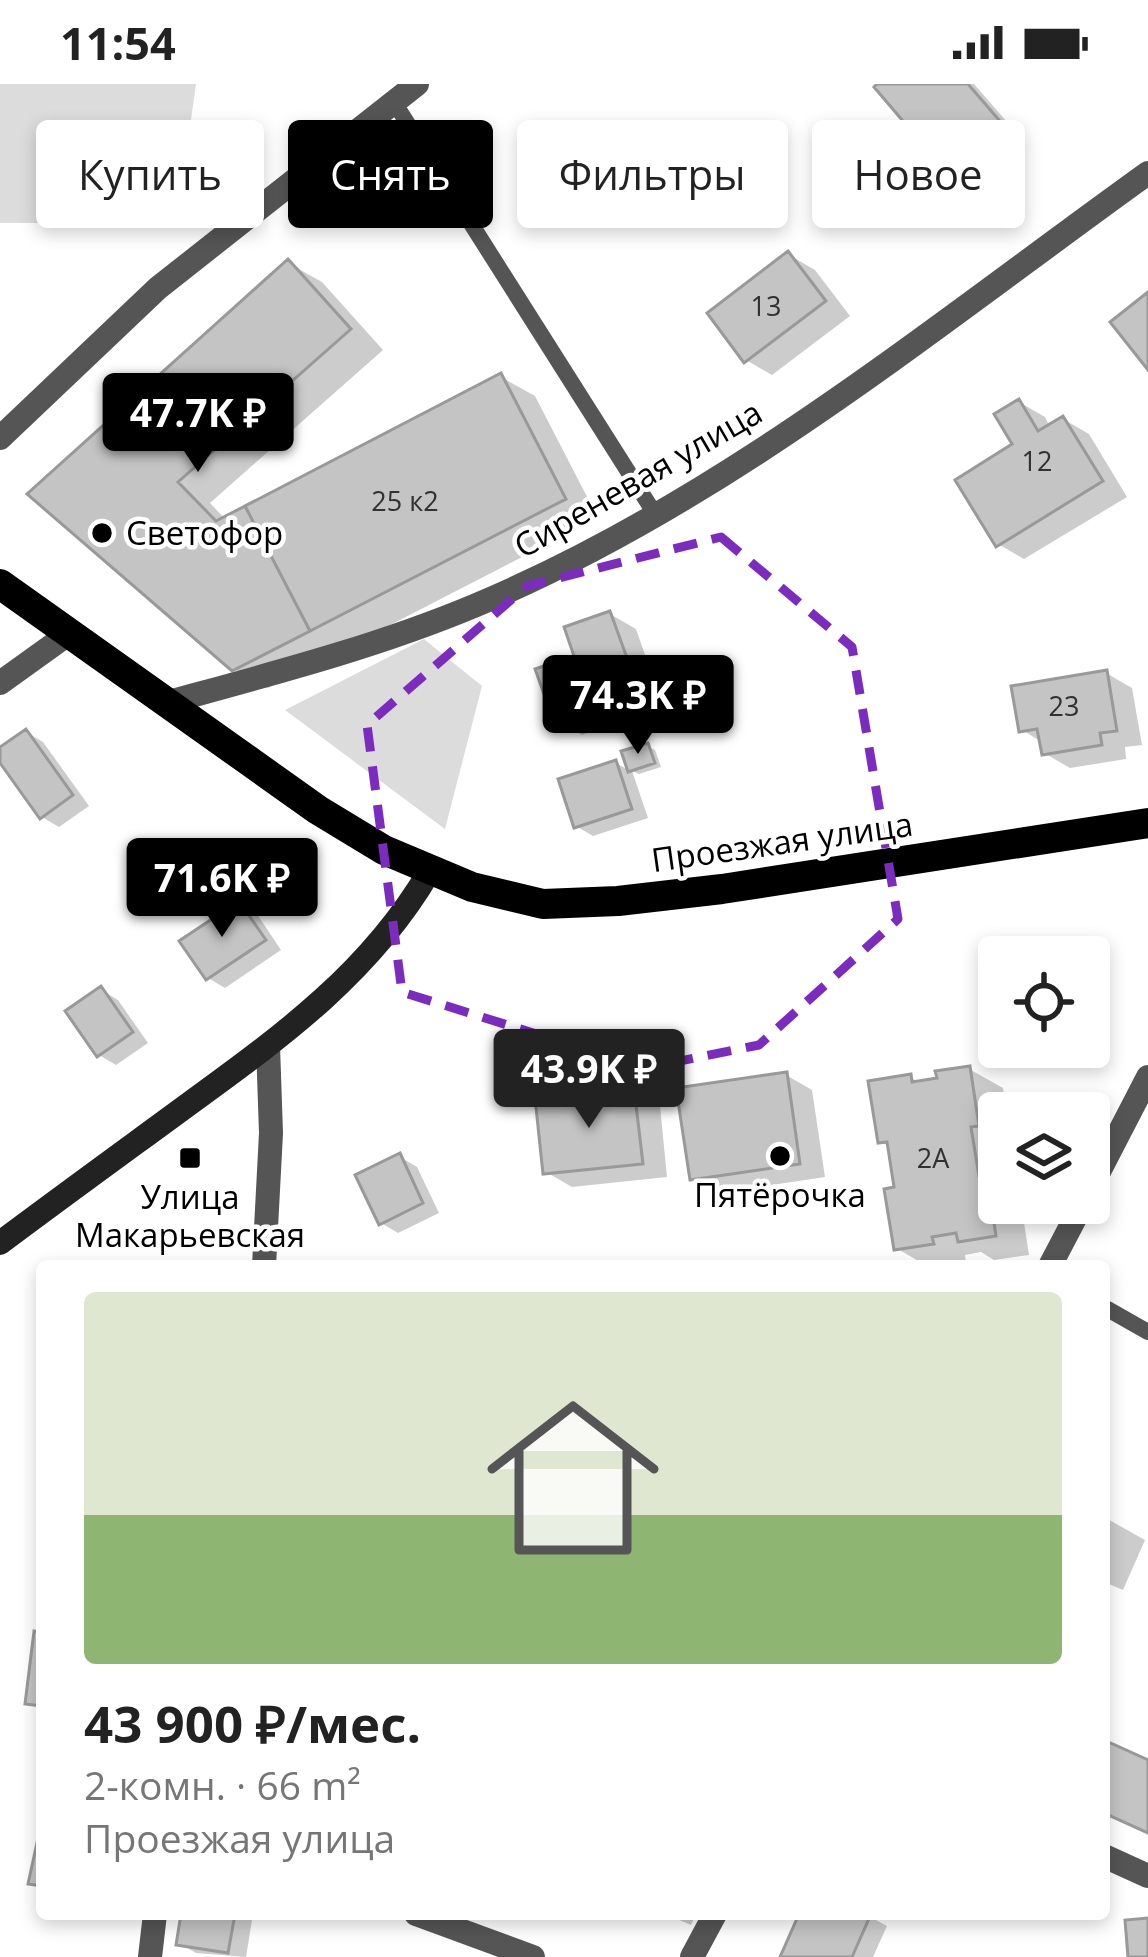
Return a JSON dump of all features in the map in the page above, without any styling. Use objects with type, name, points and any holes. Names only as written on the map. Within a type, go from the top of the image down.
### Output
[{"type":"main road","name":"Проезжая улица","points":[[0,584],[318,809],[384,850],[429,872],[544,904],[722,889],[1148,823]]},
{"type":"street","points":[[0,438],[158,287],[417,84]]},
{"type":"street","name":"Сиреневая улица","points":[[169,702],[296,668],[472,607],[584,554],[738,467],[1148,173]]},
{"type":"street","points":[[0,683],[71,632]]},
{"type":"street","points":[[0,1243],[335,992],[403,916],[429,872]]},
{"type":"street","points":[[264,1260],[271,1132],[268,1046]]},
{"type":"street","points":[[1110,1150],[1148,1077]]},
{"type":"street","points":[[1053,1260],[1072,1224]]},
{"type":"street","points":[[1110,1859],[1148,1876]]},
{"type":"street","points":[[150,1957],[154,1920]]},
{"type":"street","points":[[432,1920],[533,1957]]},
{"type":"street","points":[[692,1957],[712,1920]]},
{"type":"lane","points":[[394,102],[655,514]]},
{"type":"lane","points":[[1110,1310],[1148,1331]]},
{"type":"highlighted area","points":[[721,537],[852,647],[898,919],[759,1045],[645,1068],[402,992],[367,725],[527,586]]},
{"type":"shaded area","points":[[0,84],[196,84],[191,120],[36,120],[36,223],[0,223]]},
{"type":"shaded area","points":[[424,639],[482,686],[445,829],[285,710]]},
{"type":"building","points":[[968,84],[999,120],[902,120],[874,87]]},
{"type":"building","points":[[788,251],[826,301],[744,363],[707,313]]},
{"type":"building","points":[[288,259],[351,329],[178,482],[216,521],[245,506],[310,631],[232,671],[27,494]]},
{"type":"building","points":[[1148,292],[1148,370],[1110,322]]},
{"type":"building","points":[[501,373],[566,499],[310,631],[245,506]]},
{"type":"building","points":[[1019,399],[1038,431],[1063,416],[1103,481],[996,547],[955,480],[1012,444],[994,414]]},
{"type":"building","points":[[610,611],[639,691],[554,722],[535,669],[574,656],[564,627]]},
{"type":"building","points":[[1107,670],[1117,731],[1100,733],[1102,745],[1042,755],[1037,729],[1019,732],[1011,686]]},
{"type":"building","points":[[26,729],[73,795],[40,819],[0,763],[0,747]]},
{"type":"building","points":[[648,743],[655,763],[628,772],[621,751]]},
{"type":"building","points":[[616,760],[632,809],[574,828],[558,779]]},
{"type":"building","points":[[239,901],[266,940],[206,980],[179,941]]},
{"type":"building","points":[[101,986],[133,1032],[97,1057],[65,1011]]},
{"type":"building","points":[[970,1066],[978,1119],[978,1126],[971,1127],[978,1170],[978,1224],[994,1224],[996,1236],[958,1242],[956,1233],[932,1237],[934,1244],[894,1250],[884,1189],[894,1187],[887,1142],[878,1143],[868,1081],[911,1074],[912,1082],[937,1078],[935,1071]]},
{"type":"building","points":[[787,1072],[800,1164],[690,1180],[676,1088]]},
{"type":"building","points":[[634,1088],[643,1164],[543,1174],[535,1098]]},
{"type":"building","points":[[400,1153],[423,1203],[379,1225],[355,1175]]},
{"type":"building","points":[[34,1631],[36,1705],[25,1704]]},
{"type":"building","points":[[1110,1743],[1148,1760],[1148,1833],[1110,1816]]},
{"type":"building","points":[[36,1847],[36,1885],[28,1884]]},
{"type":"building","points":[[1148,1918],[1148,1957],[1128,1957],[1125,1920]]},
{"type":"building","points":[[180,1920],[234,1920],[228,1953],[176,1945]]},
{"type":"building","points":[[796,1920],[868,1920],[852,1957],[780,1957]]},
{"type":"place","name":"Светофор","points":[[102,533]]},
{"type":"place","name":"Пятёрочка","points":[[780,1156]]},
{"type":"place","name":"Улица Макарьевская","points":[[190,1158]]}]
